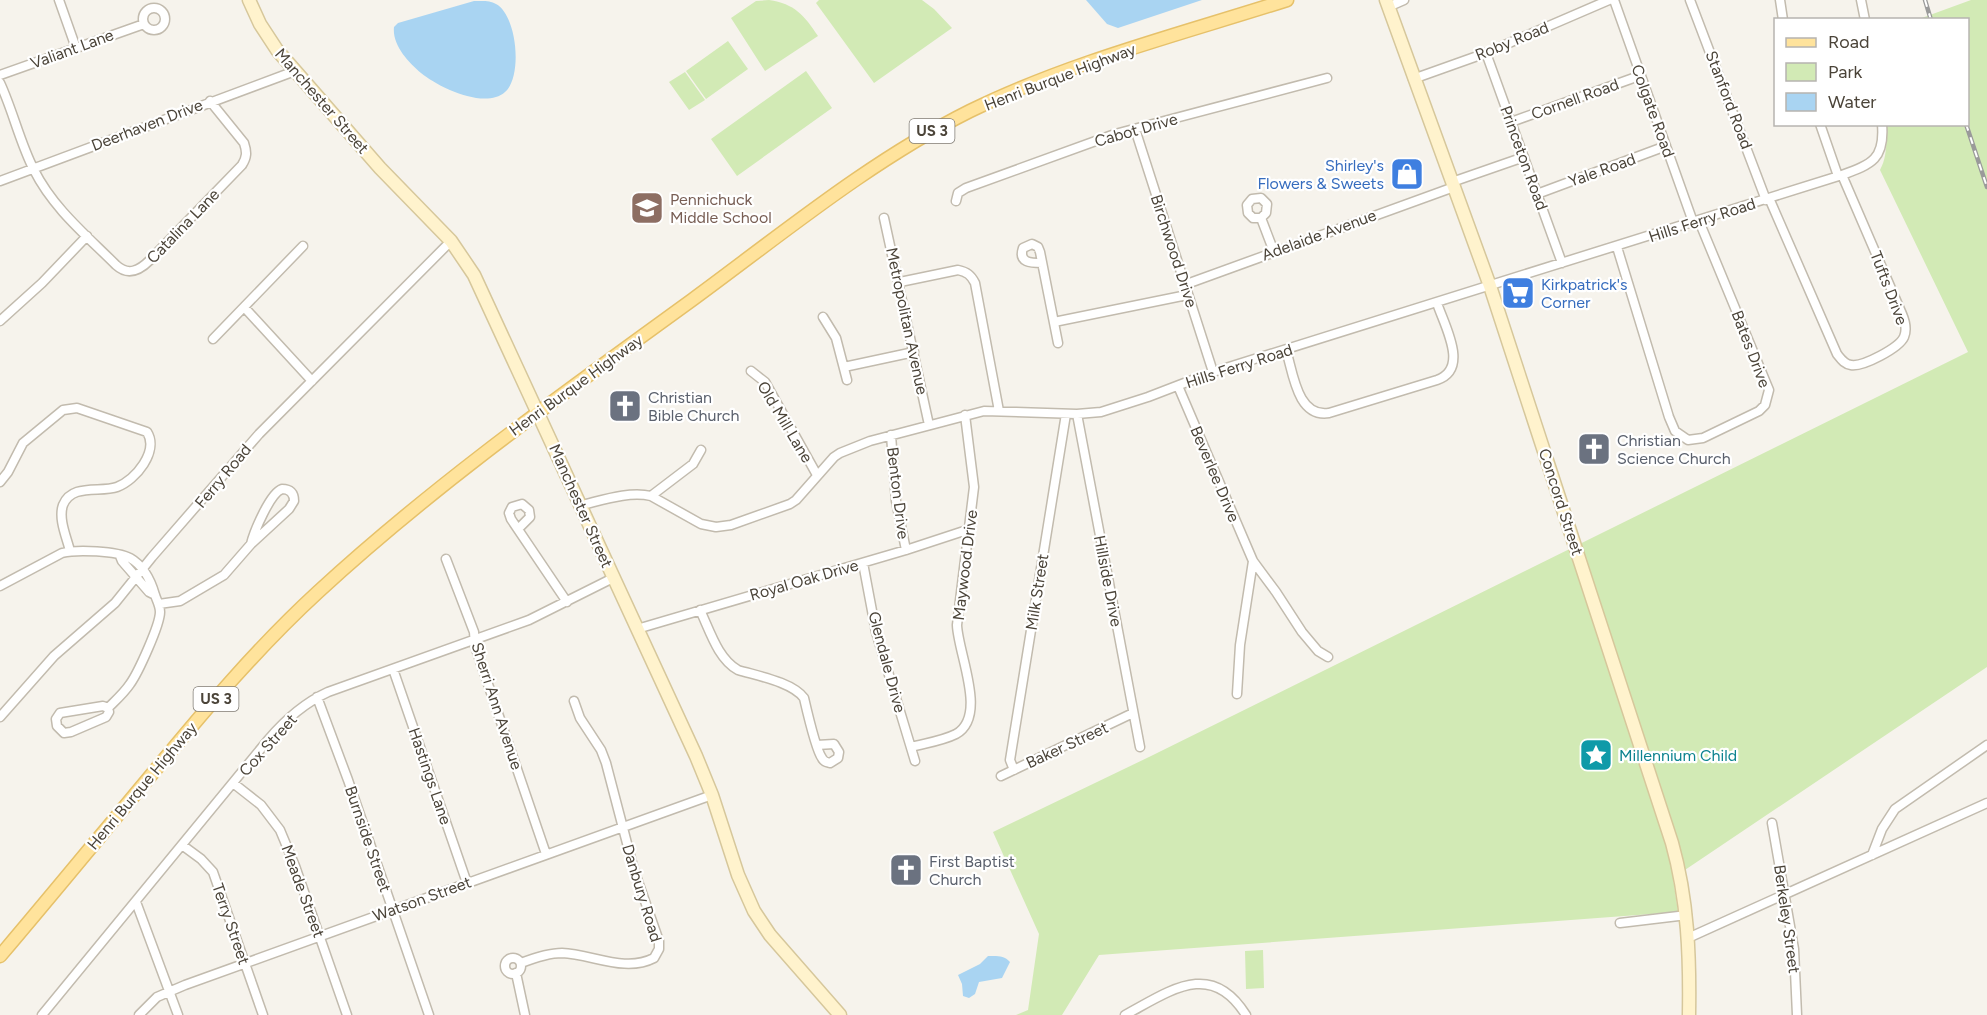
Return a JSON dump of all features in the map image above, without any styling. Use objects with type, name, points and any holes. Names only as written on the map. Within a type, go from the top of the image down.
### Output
[{"type":"main road","name":"Henri Burque Highway","points":[[0,956],[204,712],[301,608],[352,560],[404,516],[537,412],[873,167],[940,127],[996,99],[1054,75],[1286,0]]},
{"type":"street","points":[[59,0],[76,48]]},
{"type":"street","name":"Manchester Street","points":[[249,0],[271,42],[295,71],[380,168],[451,241],[465,259],[484,293],[537,412],[582,505],[712,795],[738,875],[754,910],[770,935],[840,1015]]},
{"type":"street","points":[[1387,3],[1404,0]]},
{"type":"street","name":"Roby Road","points":[[1413,79],[1486,53],[1609,0]]},
{"type":"street","name":"Colgate Road","points":[[1614,0],[1639,76],[1696,222]]},
{"type":"street","name":"Stanford Road","points":[[1690,0],[1768,199]]},
{"type":"street","points":[[1780,0],[1784,18]]},
{"type":"street","points":[[1861,0],[1865,18]]},
{"type":"street","name":"Concord Street","points":[[1387,3],[1490,286],[1672,843],[1680,872],[1686,915],[1689,1015]]},
{"type":"street","name":"Valiant Lane","points":[[0,75],[144,24]]},
{"type":"street","name":"Princeton Road","points":[[1486,53],[1562,263]]},
{"type":"street","name":"Deerhaven Drive","points":[[0,181],[295,71]]},
{"type":"street","name":"Cornell Road","points":[[1511,122],[1639,76]]},
{"type":"street","name":"Cabot Drive","points":[[956,201],[958,194],[974,185],[1115,134],[1327,78]]},
{"type":"street","name":"Catalina Lane","points":[[0,83],[33,168],[56,205],[121,270],[129,272],[138,270],[150,260],[246,159],[247,151],[244,143],[210,101]]},
{"type":"street","points":[[1821,126],[1840,176]]},
{"type":"street","name":"Hills Ferry Road","points":[[651,496],[701,524],[724,527],[776,511],[790,504],[840,453],[855,446],[965,415],[999,411],[1077,414],[1119,407],[1213,372],[1840,176],[1861,168],[1877,157],[1883,142],[1882,126]]},
{"type":"street","name":"Birchwood Drive","points":[[1135,129],[1213,372]]},
{"type":"street","name":"Yale Road","points":[[1537,194],[1666,146]]},
{"type":"street","name":"Adelaide Avenue","points":[[1184,285],[1524,157]]},
{"type":"street","name":"Tufts Drive","points":[[1768,199],[1837,354],[1849,365],[1865,363],[1893,349],[1904,338],[1906,329],[1902,314],[1840,176]]},
{"type":"street","name":"Metropolitan Avenue","points":[[884,218],[900,282],[929,425]]},
{"type":"street","points":[[1261,218],[1274,252]]},
{"type":"street","name":"Bates Drive","points":[[1617,247],[1669,417],[1676,431],[1688,440],[1704,438],[1759,411],[1765,405],[1769,390],[1696,222]]},
{"type":"street","points":[[0,321],[42,283],[87,236]]},
{"type":"street","name":"Ferry Road","points":[[0,717],[54,656],[115,603],[259,434],[451,241]]},
{"type":"street","points":[[213,339],[303,246]]},
{"type":"street","points":[[1042,263],[1058,343]]},
{"type":"street","points":[[900,282],[958,270],[971,276],[975,283],[999,411]]},
{"type":"street","points":[[1054,322],[1187,295]]},
{"type":"street","points":[[1286,350],[1302,401],[1308,409],[1318,414],[1329,413],[1432,382],[1448,374],[1455,362],[1452,345],[1437,303]]},
{"type":"street","points":[[244,307],[312,381]]},
{"type":"street","points":[[823,317],[836,338],[847,380]]},
{"type":"street","points":[[844,367],[914,352]]},
{"type":"street","name":"Old Mill Lane","points":[[751,371],[765,382],[817,474]]},
{"type":"street","name":"Beverlee Drive","points":[[1178,386],[1253,561],[1302,633],[1318,651],[1328,657]]},
{"type":"street","points":[[0,482],[8,472],[23,443],[63,410],[77,408],[147,432],[150,448],[147,457],[131,478],[122,485],[112,488],[79,492],[69,496],[63,505],[63,524],[70,551]]},
{"type":"street","name":"Milk Street","points":[[1014,770],[1010,760],[1066,414]]},
{"type":"street","name":"Hillside Drive","points":[[1077,414],[1140,747]]},
{"type":"street","name":"Maywood Drive","points":[[911,747],[955,734],[962,730],[969,717],[971,702],[969,686],[958,641],[957,625],[974,487],[965,415]]},
{"type":"street","name":"Benton Drive","points":[[891,435],[896,501],[906,550]]},
{"type":"street","points":[[582,505],[629,495],[651,496],[693,464],[701,450]]},
{"type":"street","points":[[159,604],[177,602],[232,568],[250,544],[289,509],[294,501],[291,491],[282,489],[275,494],[250,544]]},
{"type":"street","points":[[518,529],[567,602]]},
{"type":"street","name":"Royal Oak Drive","points":[[638,629],[970,529]]},
{"type":"street","points":[[0,586],[70,551],[96,551],[129,557],[143,569],[153,586],[160,613],[158,623],[134,679],[108,708],[109,712],[106,717],[71,732],[64,733],[57,726],[60,713],[103,706],[108,708]]},
{"type":"street","points":[[120,556],[136,578],[155,595]]},
{"type":"street","name":"Sherri Ann Avenue","points":[[446,559],[474,632],[546,854]]},
{"type":"street","points":[[1237,694],[1239,654],[1253,561]]},
{"type":"street","name":"Glendale Drive","points":[[863,562],[876,633],[915,761]]},
{"type":"street","name":"Cox Street","points":[[42,1015],[283,723],[317,697],[529,620],[613,578]]},
{"type":"street","points":[[700,610],[722,655],[732,667],[799,692],[804,698],[817,745]]},
{"type":"street","name":"Hastings Lane","points":[[393,669],[467,883]]},
{"type":"street","name":"Burnside Street","points":[[317,697],[429,1015]]},
{"type":"street","name":"Danbury Road","points":[[521,963],[544,955],[560,953],[620,963],[646,962],[657,955],[659,941],[642,897],[603,756],[580,718],[574,701]]},
{"type":"street","name":"Baker Street","points":[[1001,776],[1133,713]]},
{"type":"street","points":[[1872,855],[1882,829],[1894,809],[1987,745]]},
{"type":"street","name":"Meade Street","points":[[233,783],[261,805],[280,830],[295,866],[347,1015]]},
{"type":"street","name":"Watson Street","points":[[139,1015],[157,997],[170,990],[712,795]]},
{"type":"street","points":[[1688,938],[1987,804]]},
{"type":"street","name":"Berkeley Street","points":[[1772,823],[1794,949],[1797,1015]]},
{"type":"street","name":"Terry Street","points":[[182,845],[201,859],[213,872],[263,1015]]},
{"type":"street","points":[[136,902],[178,1015]]},
{"type":"street","points":[[1620,922],[1686,915]]},
{"type":"street","points":[[514,958],[521,963],[521,968],[516,973],[506,970],[506,962],[514,958]]},
{"type":"street","points":[[516,973],[525,1015]]},
{"type":"street","points":[[1125,1015],[1174,989],[1208,984],[1224,989],[1238,1002],[1246,1015]]},
{"type":"green space","points":[[769,0],[786,4],[798,12],[818,36],[765,71],[731,18],[756,1]]},
{"type":"green space","points":[[819,0],[922,0],[952,28],[874,83],[816,3]]},
{"type":"green space","points":[[1971,0],[1987,0],[1987,667],[1673,878],[1678,912],[1099,955],[1062,1015],[1016,1015],[1028,1010],[1039,934],[993,832],[1968,352],[1880,170],[1885,153],[1886,126],[1969,126],[1969,18],[1922,18]]},
{"type":"green space","points":[[728,41],[748,69],[706,99],[686,71]]},
{"type":"green space","points":[[806,71],[832,108],[737,176],[711,139]]},
{"type":"green space","points":[[685,72],[705,100],[689,110],[669,82]]},
{"type":"green space","points":[[1263,950],[1264,988],[1246,989],[1245,951]]},
{"type":"water","points":[[1086,0],[1202,0],[1118,28],[1107,24]]},
{"type":"water","points":[[474,1],[488,1],[503,10],[509,20],[515,46],[516,60],[511,84],[505,92],[486,99],[474,98],[450,90],[429,79],[402,53],[394,34],[394,27],[398,23]]},
{"type":"water","points":[[988,956],[1003,957],[1010,962],[1002,978],[979,982],[975,994],[969,998],[963,996],[962,984],[958,975],[980,964]]},
{"type":"railway","points":[[1925,0],[1930,18]]},
{"type":"railway","points":[[1967,126],[1987,187]]},
{"type":"place","name":"Shirley's Flowers & Sweets","points":[[1407,174]]},
{"type":"place","name":"Pennichuck Middle School","points":[[647,208]]},
{"type":"place","name":"Kirkpatrick's Corner","points":[[1518,293]]},
{"type":"place","name":"Christian Bible Church","points":[[625,406]]},
{"type":"place","name":"Christian Science Church","points":[[1594,449]]},
{"type":"place","name":"Millennium Child","points":[[1596,755]]},
{"type":"place","name":"First Baptist Church","points":[[906,870]]}]
